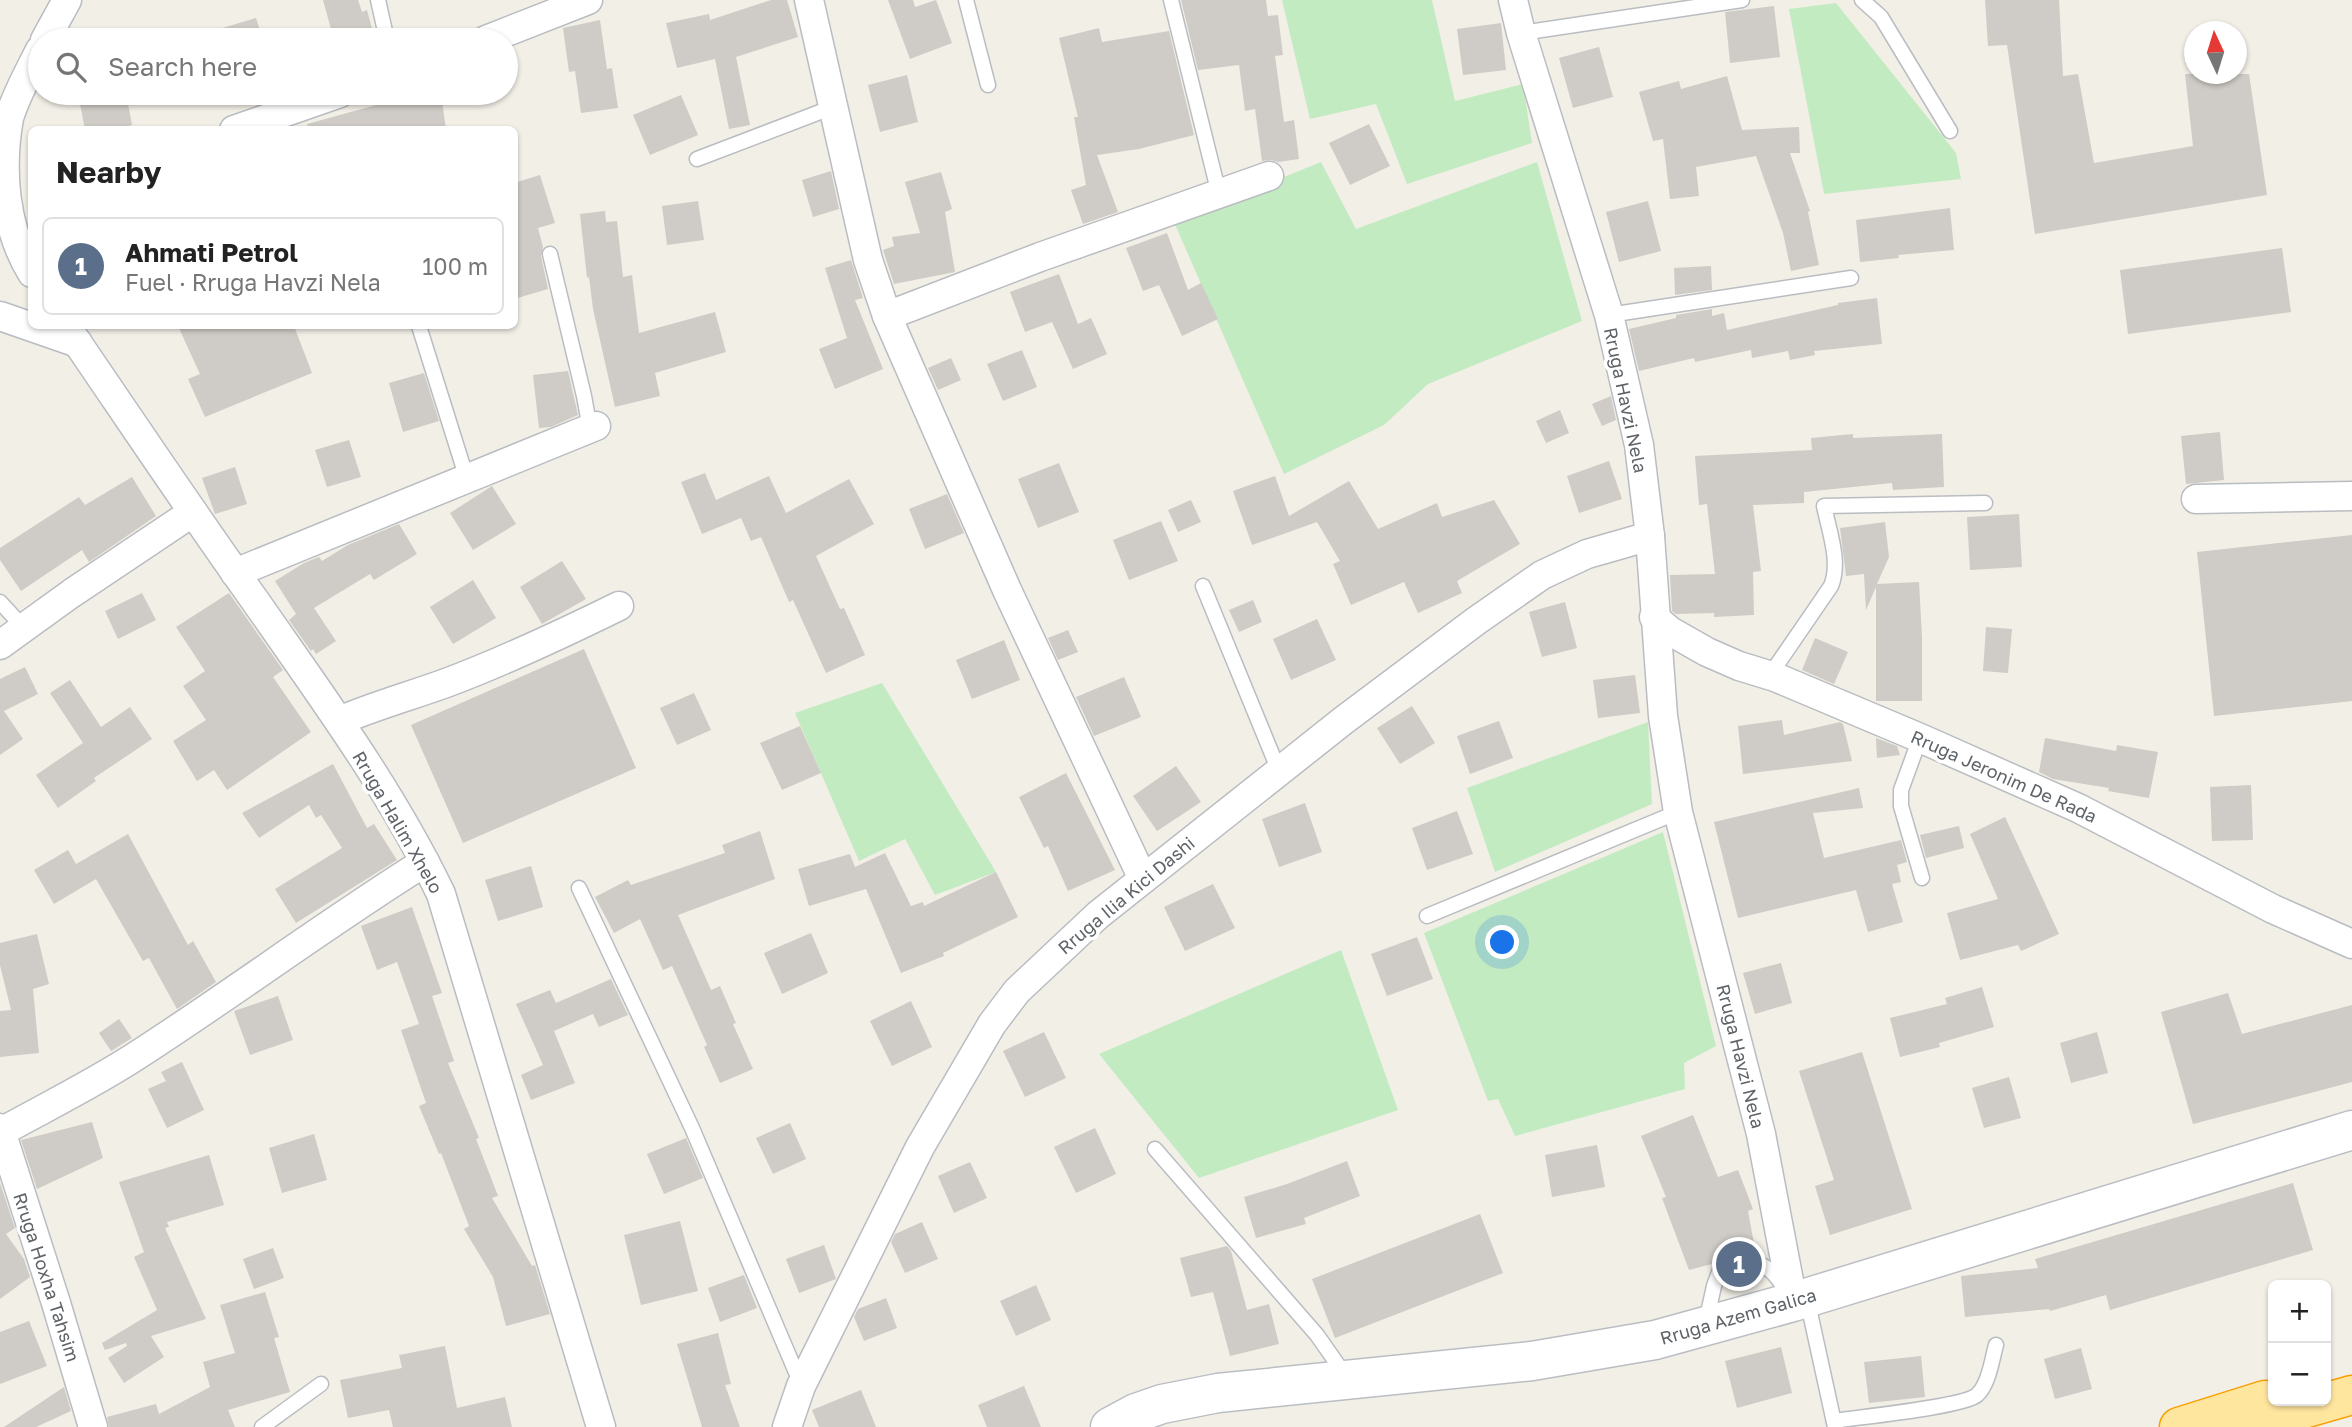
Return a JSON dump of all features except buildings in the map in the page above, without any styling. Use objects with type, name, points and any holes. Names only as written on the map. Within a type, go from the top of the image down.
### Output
[{"type":"highway","points":[[2331,1379],[2352,1373]]},
{"type":"highway","points":[[2240,1427],[2352,1395]]},
{"type":"highway","points":[[2179,1427],[2268,1399]]},
{"type":"main road","name":"Rruga Azem Galica","points":[[1110,1427],[1136,1413],[1189,1398],[1348,1378],[1574,1355],[1655,1340],[1800,1300],[2352,1130]]},
{"type":"street","points":[[52,28],[67,0]]},
{"type":"street","points":[[517,28],[588,0]]},
{"type":"street","points":[[809,0],[868,260],[887,316],[1007,590],[1143,879]]},
{"type":"street","name":"Rruga Havzi Nela","points":[[1513,0],[1609,315],[1639,445],[1650,536],[1663,716],[1678,812],[1761,1134],[1800,1300]]},
{"type":"street","points":[[28,76],[8,119],[2,154],[2,188],[19,208],[19,253],[28,267]]},
{"type":"street","points":[[245,126],[306,105]]},
{"type":"street","points":[[887,316],[1040,257],[1269,176]]},
{"type":"street","points":[[0,316],[28,323]]},
{"type":"street","points":[[52,329],[72,334]]},
{"type":"street","name":"Rruga Halim Xhelo","points":[[72,334],[339,721],[425,862],[440,894],[601,1427]]},
{"type":"street","points":[[235,573],[593,428]]},
{"type":"street","points":[[2196,499],[2352,496]]},
{"type":"street","points":[[0,645],[72,593],[193,513]]},
{"type":"street","name":"Rruga Ilia Kici Dashi","points":[[787,1427],[801,1386],[920,1147],[992,1024],[1017,990],[1098,915],[1465,629],[1542,575],[1587,554],[1650,536]]},
{"type":"street","points":[[339,721],[366,709],[446,683],[539,645],[619,606]]},
{"type":"street","name":"Rruga Jeronim De Rada","points":[[1654,617],[1670,631],[1707,652],[1739,666],[1770,675],[1920,738],[2078,808],[2273,909],[2352,944]]},
{"type":"street","points":[[1,1130],[133,1058],[369,897],[425,862]]},
{"type":"street","name":"Rruga Hoxha Tahsim","points":[[1,1130],[93,1427]]},
{"type":"lane","points":[[378,0],[384,28]]},
{"type":"lane","points":[[966,0],[988,85]]},
{"type":"lane","points":[[1171,0],[1219,194]]},
{"type":"lane","points":[[1521,33],[1742,0]]},
{"type":"lane","points":[[1862,0],[1881,18],[1950,131]]},
{"type":"lane","points":[[697,159],[833,107]]},
{"type":"lane","points":[[550,254],[593,428]]},
{"type":"lane","points":[[1609,315],[1851,278]]},
{"type":"lane","points":[[420,329],[467,479]]},
{"type":"lane","points":[[1770,675],[1835,576],[1824,506],[1985,503]]},
{"type":"lane","points":[[1203,586],[1279,772]]},
{"type":"lane","points":[[0,602],[24,628]]},
{"type":"lane","points":[[1920,738],[1901,790],[1902,806],[1922,878]]},
{"type":"lane","points":[[1427,916],[1678,812]]},
{"type":"lane","points":[[579,888],[692,1128],[801,1386]]},
{"type":"lane","points":[[1155,1149],[1317,1335],[1348,1378]]},
{"type":"lane","points":[[1705,1327],[1721,1267],[1757,1262],[1774,1272],[1800,1300],[1835,1424],[1950,1404],[1977,1395],[1985,1383],[1996,1345]]},
{"type":"lane","points":[[262,1427],[321,1384]]},
{"type":"green space","points":[[1282,0],[1432,0],[1455,101],[1523,84],[1532,143],[1407,184],[1376,104],[1310,119]]},
{"type":"green space","points":[[1836,3],[1956,153],[1961,179],[1824,194],[1789,9]]},
{"type":"green space","points":[[1321,162],[1356,229],[1537,162],[1582,321],[1428,384],[1384,425],[1284,474],[1174,222]]},
{"type":"green space","points":[[882,683],[996,872],[935,895],[905,839],[859,861],[795,713]]},
{"type":"green space","points":[[1648,722],[1652,804],[1495,872],[1467,788]]},
{"type":"green space","points":[[1663,832],[1716,1046],[1684,1063],[1685,1089],[1515,1136],[1498,1099],[1488,1101],[1424,933]]},
{"type":"green space","points":[[1341,950],[1398,1110],[1199,1178],[1099,1054]]},
{"type":"place","name":"Ahmati Petrol","points":[[1739,1264]]}]
